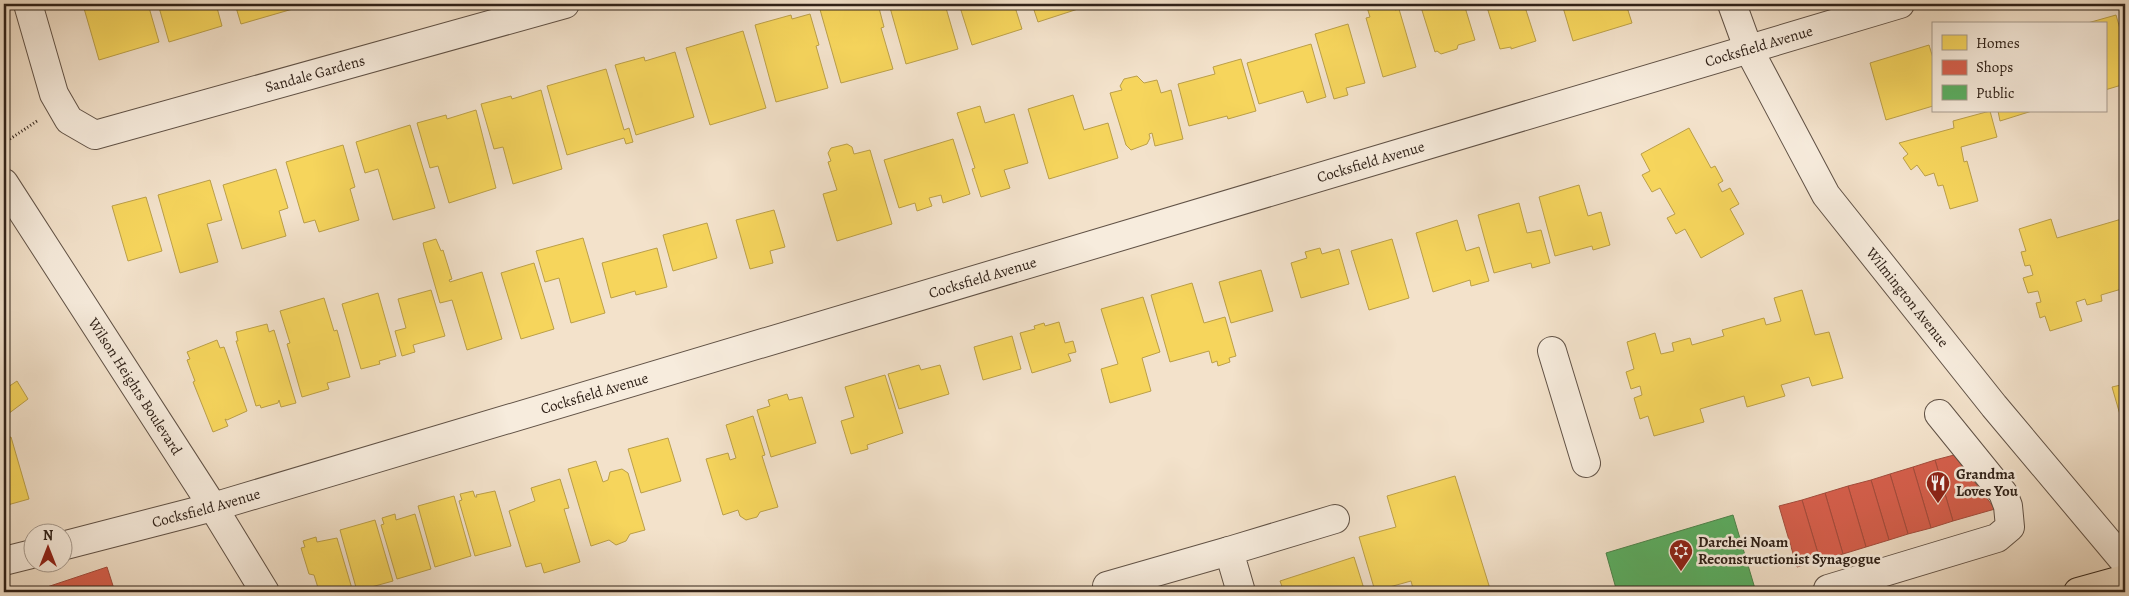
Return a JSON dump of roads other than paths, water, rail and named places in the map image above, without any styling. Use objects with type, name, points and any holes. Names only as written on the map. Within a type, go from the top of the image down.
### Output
[{"type":"main road","points":[[2078,592],[2125,579]]},
{"type":"street","name":"Sandale Gardens","points":[[28,4],[54,94],[64,113],[95,135],[565,4]]},
{"type":"street","name":"Wilmington Avenue","points":[[1732,4],[1748,48],[1826,195],[1994,406],[2125,562]]},
{"type":"street","name":"Cocksfield Avenue","points":[[72,543],[213,507],[1900,4]]},
{"type":"street","name":"Wilson Heights Boulevard","points":[[4,184],[213,507],[265,592]]},
{"type":"street","points":[[1552,351],[1586,463]]},
{"type":"street","points":[[1829,592],[1828,589],[1997,538],[2010,527],[2008,506],[2003,494],[1939,414]]},
{"type":"street","points":[[1107,586],[1335,519]]},
{"type":"street","points":[[1229,551],[1241,592]]},
{"type":"street","points":[[4,562],[22,557]]},
{"type":"place","name":"Grandma Loves You","points":[[1938,504]]},
{"type":"place","name":"Darchei Noam Reconstructionist Synagogue","points":[[1681,572]]}]
